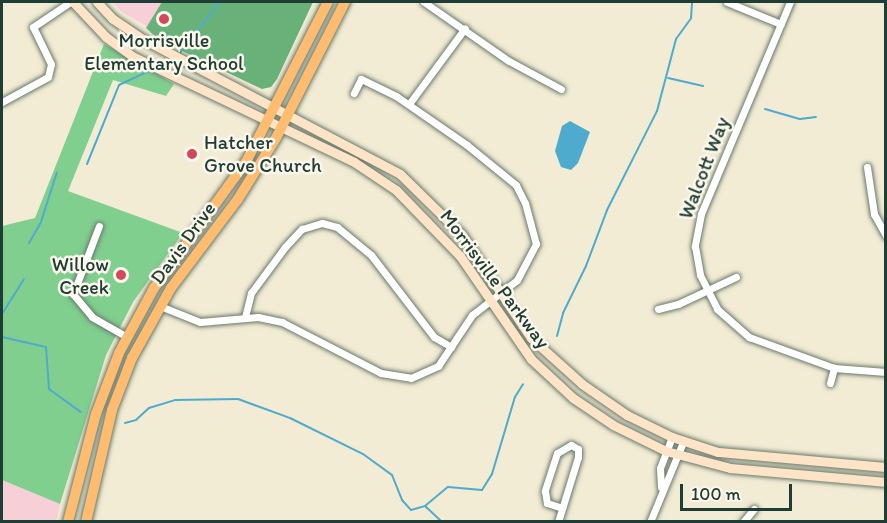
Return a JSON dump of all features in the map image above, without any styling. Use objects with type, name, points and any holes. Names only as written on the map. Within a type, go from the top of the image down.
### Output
[{"type":"main road","name":"Morrisville Parkway","points":[[72,2],[122,49],[354,162],[396,190],[460,256],[488,301],[531,359],[566,392],[613,425],[678,455],[753,471],[885,482]]},
{"type":"main road","name":"Morrisville Parkway","points":[[97,2],[133,33],[385,164],[425,194],[462,235],[531,338],[582,384],[627,415],[683,442],[750,457],[885,467]]},
{"type":"main road","name":"Davis Drive","points":[[68,522],[103,393],[127,337],[154,288],[223,196],[277,107],[328,2]]},
{"type":"main road","name":"Davis Drive","points":[[86,522],[123,379],[160,306],[238,200],[283,127],[345,2]]},
{"type":"street","points":[[2,102],[48,77],[51,64],[33,27],[72,2]]},
{"type":"street","points":[[424,2],[465,28],[508,61],[561,89]]},
{"type":"street","points":[[727,2],[781,24]]},
{"type":"street","name":"Walcott Way","points":[[790,2],[698,225],[696,259],[706,292],[725,319],[749,338],[834,368],[885,372]]},
{"type":"street","points":[[409,104],[465,28]]},
{"type":"street","points":[[122,49],[133,33]]},
{"type":"street","points":[[160,306],[200,322],[245,317],[282,322],[393,377],[411,378],[430,371],[451,347],[467,321],[488,301],[517,280],[535,250],[535,232],[522,194],[497,167],[409,104],[361,79],[354,93]]},
{"type":"street","points":[[867,167],[874,214],[885,236]]},
{"type":"street","points":[[245,317],[251,293],[285,247],[302,229],[322,223],[337,227],[371,255],[434,337],[451,347]]},
{"type":"street","points":[[99,226],[73,294],[92,317],[127,337]]},
{"type":"street","points":[[658,309],[706,292],[736,277]]},
{"type":"street","points":[[830,383],[834,368]]},
{"type":"street","points":[[661,487],[659,474],[672,437]]},
{"type":"street","points":[[650,522],[661,487],[683,442]]},
{"type":"street","points":[[558,522],[578,457],[578,449],[571,446],[557,453],[545,491],[548,502],[562,508]]},
{"type":"street","points":[[742,522],[754,509]]},
{"type":"shaded area","name":"Morrisville Elementary School","points":[[112,2],[210,2],[165,37],[122,12]]},
{"type":"shaded area","points":[[2,480],[60,504],[56,521],[2,521]]},
{"type":"green space","points":[[162,2],[313,2],[277,79],[271,87],[262,89],[159,40],[146,28]]},
{"type":"green space","points":[[104,44],[174,84],[166,96],[113,80],[68,191],[183,233],[133,302],[106,355],[60,504],[2,480],[2,226],[35,218]]},
{"type":"water","points":[[570,121],[590,132],[578,163],[571,170],[561,167],[555,151],[562,126]]},
{"type":"waterway","points":[[179,54],[220,2]]},
{"type":"waterway","points":[[557,336],[563,313],[586,266],[607,210],[657,111],[676,39],[691,18],[692,2]]},
{"type":"waterway","points":[[159,66],[172,59]]},
{"type":"waterway","points":[[87,164],[119,85],[154,69]]},
{"type":"waterway","points":[[668,78],[703,86]]},
{"type":"waterway","points":[[765,109],[800,119],[816,117]]},
{"type":"waterway","points":[[29,243],[41,222],[57,172]]},
{"type":"waterway","points":[[2,314],[24,279]]},
{"type":"waterway","points":[[2,337],[46,347],[49,389],[81,412]]},
{"type":"waterway","points":[[425,506],[448,487],[482,490],[492,474],[515,397],[523,384]]},
{"type":"waterway","points":[[125,423],[136,420],[149,408],[175,400],[238,399],[290,418],[363,454],[392,475],[402,500],[411,510],[425,506],[442,522]]},
{"type":"place","name":"Morrisville Elementary School","points":[[164,19]]},
{"type":"place","name":"Hatcher Grove Church","points":[[192,154]]},
{"type":"place","name":"Willow Creek","points":[[121,275]]}]
